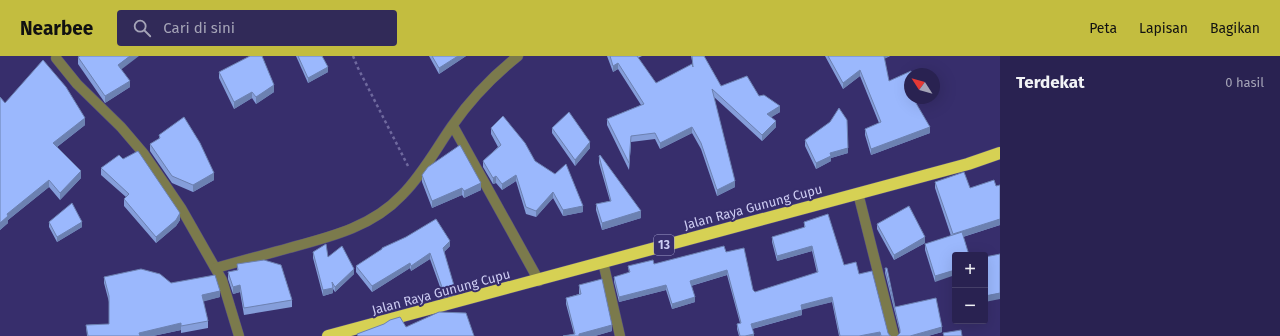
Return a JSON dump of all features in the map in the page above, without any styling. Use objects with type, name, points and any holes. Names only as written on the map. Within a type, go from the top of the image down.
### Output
[{"type":"highway","name":"Jalan Raya Gunung Cupu","points":[[328,336],[539,281],[603,262],[968,164],[1000,153]]},
{"type":"street","points":[[216,268],[324,239],[348,231],[364,224],[382,212],[401,196],[416,180],[453,126],[483,88],[518,56]]},
{"type":"street","points":[[56,58],[77,84],[103,108],[144,154],[181,208],[222,280],[239,336]]},
{"type":"street","points":[[453,126],[539,281]]},
{"type":"street","points":[[858,193],[894,336]]},
{"type":"street","points":[[603,262],[620,336]]},
{"type":"path","points":[[354,56],[358,68],[416,180]]},
{"type":"building","points":[[130,56],[118,65],[130,81],[105,96],[78,57]]},
{"type":"building","points":[[250,56],[262,56],[274,85],[256,97],[252,92],[234,102],[219,72]]},
{"type":"building","points":[[298,56],[322,56],[328,67],[308,78]]},
{"type":"building","points":[[432,56],[458,56],[439,68]]},
{"type":"building","points":[[610,56],[637,56],[656,83],[692,64],[693,67],[692,56],[704,56],[721,86],[747,76],[759,96],[764,95],[780,106],[767,114],[776,121],[762,135],[712,89],[735,181],[717,190],[701,143],[692,127],[660,143],[655,133],[631,136],[629,163],[607,119],[644,104],[618,63],[613,66]]},
{"type":"building","points":[[828,56],[884,56],[889,81],[904,74],[904,104],[917,104],[930,127],[871,149],[865,129],[881,122],[860,70],[843,83]]},
{"type":"building","points":[[43,60],[66,87],[85,118],[53,143],[81,171],[60,193],[49,180],[7,214],[8,216],[0,223],[0,97],[5,103]]},
{"type":"building","points":[[839,108],[847,120],[848,148],[830,153],[831,156],[816,163],[805,140],[830,122]]},
{"type":"building","points":[[569,112],[590,142],[575,160],[552,128]]},
{"type":"building","points":[[503,116],[525,143],[535,161],[555,174],[566,164],[583,206],[563,210],[553,192],[536,211],[526,207],[516,175],[502,184],[496,176],[493,178],[483,161],[501,145],[491,128]]},
{"type":"building","points":[[184,117],[200,143],[214,173],[193,185],[172,176],[150,144],[160,138],[159,135]]},
{"type":"building","points":[[460,145],[481,183],[464,191],[462,188],[432,201],[422,175],[428,167]]},
{"type":"building","points":[[138,151],[180,213],[176,220],[156,237],[124,199],[129,194],[101,168],[119,155],[123,159]]},
{"type":"building","points":[[600,155],[641,211],[602,223],[596,204],[611,201],[599,156]]},
{"type":"building","points":[[964,172],[970,188],[994,180],[996,186],[1000,185],[1000,219],[953,234],[935,182]]},
{"type":"building","points":[[72,203],[82,222],[57,237],[49,222]]},
{"type":"building","points":[[909,206],[925,237],[894,255],[877,224]]},
{"type":"building","points":[[828,214],[844,265],[856,262],[859,274],[872,271],[890,336],[881,336],[880,332],[859,336],[840,336],[832,297],[801,305],[802,310],[751,324],[754,334],[740,336],[737,324],[741,323],[727,270],[690,281],[695,297],[672,304],[666,285],[619,297],[614,277],[630,272],[628,266],[653,260],[654,264],[724,246],[726,252],[744,248],[753,290],[755,292],[818,272],[812,246],[777,256],[772,237],[805,227],[804,222]]},
{"type":"building","points":[[436,219],[450,241],[443,248],[455,289],[444,293],[430,253],[411,266],[410,263],[372,286],[356,266],[382,248],[406,237]]},
{"type":"building","points":[[962,232],[968,252],[952,252],[952,271],[935,276],[925,244]]},
{"type":"building","points":[[326,244],[328,257],[342,246],[354,269],[335,287],[332,282],[333,288],[323,290],[313,252]]},
{"type":"building","points":[[1000,254],[1000,293],[988,295],[988,288],[988,256]]},
{"type":"building","points":[[264,260],[281,265],[292,300],[244,308],[240,285],[233,287],[228,272],[238,270],[237,264]]},
{"type":"building","points":[[885,268],[887,268],[895,307],[936,298],[942,327],[910,336],[897,336],[900,333],[900,330]]},
{"type":"building","points":[[141,269],[160,274],[171,283],[215,275],[220,291],[202,295],[208,321],[181,326],[181,323],[139,333],[140,336],[88,336],[86,325],[109,324],[109,296],[104,277]]},
{"type":"building","points":[[602,279],[612,325],[579,334],[579,336],[563,336],[575,334],[566,298],[581,294],[579,285]]},
{"type":"building","points":[[439,312],[466,313],[474,336],[358,336],[357,334],[400,317],[406,327]]},
{"type":"building","points":[[961,330],[962,336],[944,336],[943,333]]}]
